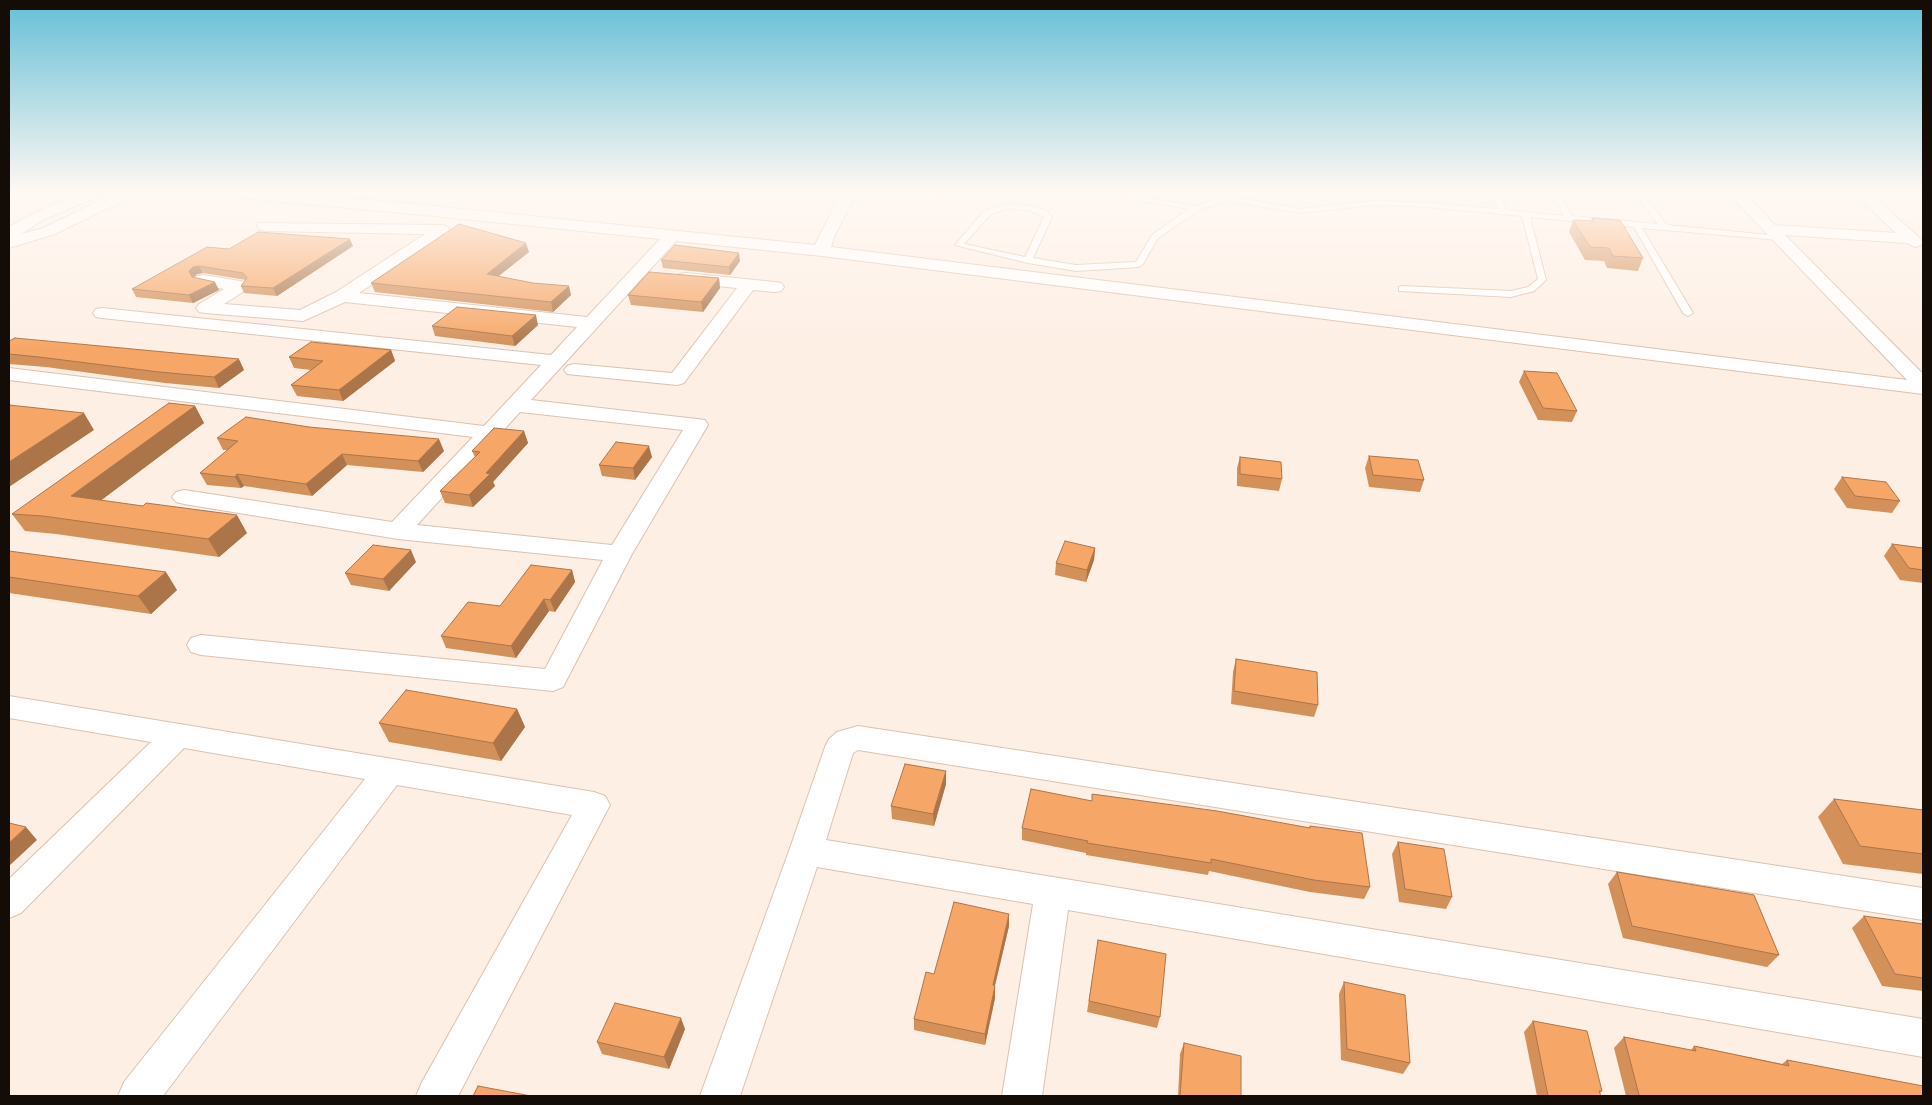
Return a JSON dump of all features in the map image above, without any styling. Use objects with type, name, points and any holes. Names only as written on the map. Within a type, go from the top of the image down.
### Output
[{"type":"street","points":[[202,280],[240,286],[205,308],[303,316],[342,296],[420,245]]},
{"type":"street","points":[[398,531],[591,323],[653,274],[668,245]]},
{"type":"street","points":[[762,245],[1923,386]]},
{"type":"street","points":[[822,251],[824,245]]},
{"type":"street","points":[[1784,245],[1923,386]]},
{"type":"street","points":[[653,274],[775,287]]},
{"type":"street","points":[[574,370],[677,379],[749,284]]},
{"type":"street","points":[[342,296],[591,323]]},
{"type":"street","points":[[102,313],[556,361]]},
{"type":"street","points":[[9,374],[489,433]]},
{"type":"street","points":[[201,645],[554,680],[619,554],[697,424],[515,404]]},
{"type":"street","points":[[184,497],[398,531],[619,554]]},
{"type":"street","points":[[9,707],[594,805],[436,1096]]},
{"type":"street","points":[[9,902],[177,736]]},
{"type":"street","points":[[720,1096],[806,851],[840,747],[848,740],[858,738],[1923,904]]},
{"type":"street","points":[[138,1096],[390,771]]},
{"type":"street","points":[[806,851],[1923,1038]]},
{"type":"street","points":[[1022,1096],[1053,891]]},
{"type":"lane","points":[[959,245],[1018,258],[1076,268],[1139,264],[1151,245]]},
{"type":"lane","points":[[1028,260],[1035,245]]},
{"type":"lane","points":[[1402,289],[1511,294],[1531,289],[1542,280],[1533,245]]},
{"type":"lane","points":[[1648,245],[1688,313]]},
{"type":"building","points":[[237,245],[341,245],[273,288],[241,286],[247,278],[243,273],[199,266],[193,267],[189,271],[192,277],[215,282],[189,295],[132,289],[207,247],[229,249]]},
{"type":"building","points":[[428,245],[524,245],[487,274],[533,283],[569,286],[551,302],[371,283]]},
{"type":"building","points":[[675,245],[739,253],[729,267],[661,260]]},
{"type":"building","points":[[1588,245],[1635,245],[1643,258],[1613,256],[1609,248],[1590,247]]},
{"type":"building","points":[[649,272],[719,278],[701,302],[628,295]]},
{"type":"building","points":[[457,307],[536,315],[512,336],[432,326]]},
{"type":"building","points":[[15,338],[239,359],[214,377],[159,372],[9,354],[9,341]]},
{"type":"building","points":[[311,342],[391,350],[339,390],[291,385],[323,361],[289,357]]},
{"type":"building","points":[[1524,371],[1557,373],[1577,411],[1543,408]]},
{"type":"building","points":[[169,403],[195,406],[71,496],[143,506],[146,503],[237,515],[208,539],[43,516],[12,514]]},
{"type":"building","points":[[9,405],[84,413],[9,462]]},
{"type":"building","points":[[246,417],[309,427],[439,439],[418,461],[342,454],[306,484],[237,474],[235,477],[200,473],[238,441],[217,438]]},
{"type":"building","points":[[494,428],[524,431],[486,473],[490,474],[469,495],[440,491],[480,452],[472,451]]},
{"type":"building","points":[[616,442],[649,446],[633,468],[599,465]]},
{"type":"building","points":[[1369,456],[1418,460],[1424,480],[1373,475]]},
{"type":"building","points":[[1240,457],[1281,462],[1282,479],[1240,474]]},
{"type":"building","points":[[1842,477],[1886,482],[1900,501],[1855,496]]},
{"type":"building","points":[[1065,541],[1095,548],[1087,570],[1056,563]]},
{"type":"building","points":[[1892,544],[1923,548],[1923,570],[1909,568]]},
{"type":"building","points":[[373,545],[411,550],[383,579],[345,573]]},
{"type":"building","points":[[9,551],[166,572],[138,596],[9,577]]},
{"type":"building","points":[[531,565],[572,570],[550,600],[544,599],[511,646],[441,636],[468,602],[500,606]]},
{"type":"building","points":[[1236,659],[1317,672],[1318,705],[1234,691]]},
{"type":"building","points":[[406,690],[517,709],[493,743],[379,723]]},
{"type":"building","points":[[905,764],[946,771],[933,814],[891,806]]},
{"type":"building","points":[[1031,789],[1092,801],[1092,794],[1217,811],[1310,828],[1310,826],[1362,833],[1370,887],[1314,880],[1211,859],[1211,863],[1087,843],[1088,841],[1022,828]]},
{"type":"building","points":[[1834,799],[1923,810],[1923,854],[1860,846]]},
{"type":"building","points":[[9,823],[26,827],[9,843]]},
{"type":"building","points":[[1398,842],[1444,849],[1452,897],[1405,889]]},
{"type":"building","points":[[1617,872],[1754,895],[1779,955],[1632,926]]},
{"type":"building","points":[[954,902],[1009,914],[993,985],[995,986],[985,1034],[914,1019],[926,972],[934,974]]},
{"type":"building","points":[[1864,916],[1923,924],[1923,978],[1895,974]]},
{"type":"building","points":[[1098,940],[1166,954],[1160,1017],[1089,1001]]},
{"type":"building","points":[[1344,982],[1405,995],[1410,1063],[1347,1049]]},
{"type":"building","points":[[615,1003],[681,1018],[664,1057],[597,1042]]},
{"type":"building","points":[[1533,1021],[1587,1031],[1602,1091],[1599,1091],[1601,1096],[1548,1096]]},
{"type":"building","points":[[1624,1037],[1696,1051],[1694,1046],[1789,1066],[1787,1060],[1923,1086],[1923,1096],[1643,1096],[1639,1095]]},
{"type":"building","points":[[1184,1043],[1241,1056],[1241,1096],[1180,1096]]},
{"type":"building","points":[[478,1086],[531,1096],[473,1096]]}]
